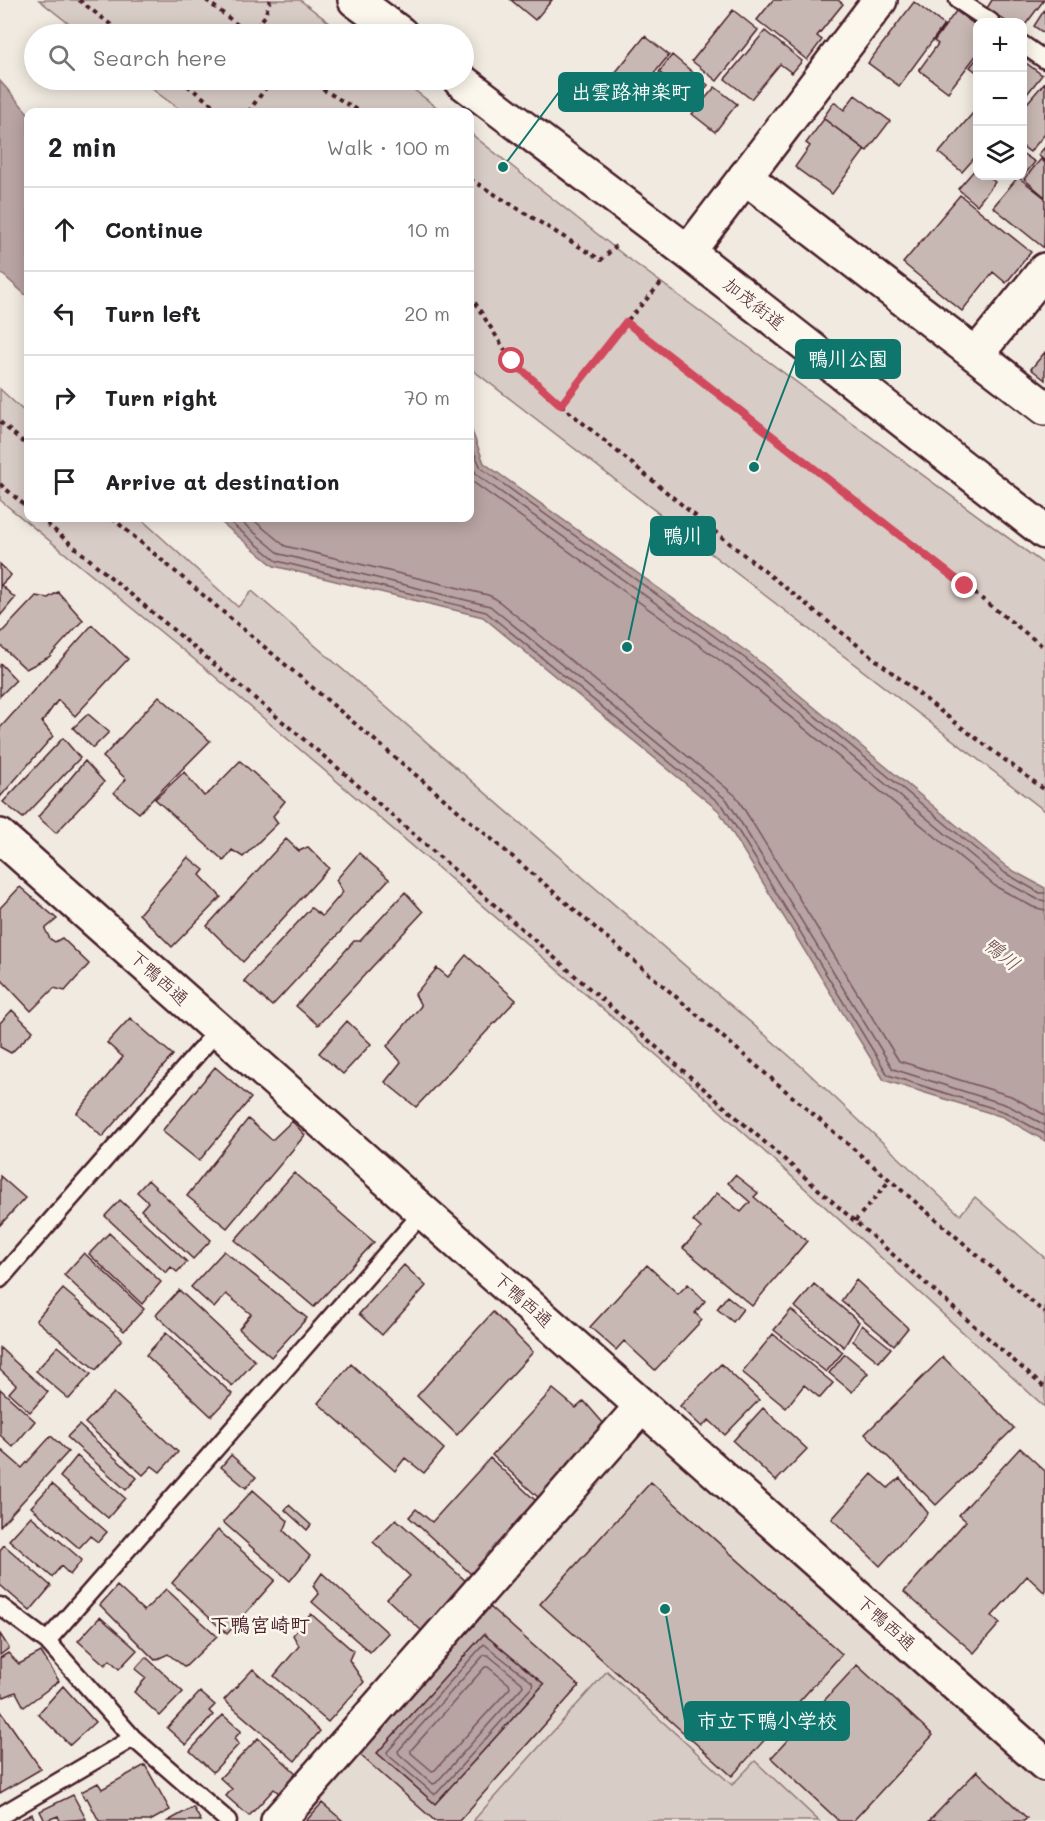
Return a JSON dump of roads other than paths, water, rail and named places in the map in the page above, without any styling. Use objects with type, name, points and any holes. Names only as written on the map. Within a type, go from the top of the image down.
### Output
[{"type":"street","points":[[355,0],[387,24]]},
{"type":"street","points":[[688,252],[880,0]]},
{"type":"street","name":"加茂街道","points":[[473,90],[688,252],[1045,532]]},
{"type":"street","points":[[746,177],[1045,408]]},
{"type":"street","points":[[976,356],[1045,270]]},
{"type":"street","name":"下鴨西通","points":[[6,853],[218,1030],[1045,1764]]},
{"type":"street","points":[[278,1821],[642,1406]]},
{"type":"lane","points":[[958,0],[985,18]]},
{"type":"lane","points":[[1027,48],[1045,60]]},
{"type":"lane","points":[[0,1279],[218,1030]]},
{"type":"lane","points":[[47,1641],[423,1212]]},
{"type":"lane","points":[[0,1606],[47,1641],[133,1738],[228,1821]]},
{"type":"lane","points":[[0,1816],[133,1738]]},
{"type":"water","points":[[0,81],[24,108],[24,293],[0,272]]},
{"type":"water","points":[[474,437],[484,463],[750,654],[1008,868],[1045,888],[1045,1141],[1003,1117],[884,1080],[719,811],[483,617],[274,566],[221,522],[474,522]]},
{"type":"water","points":[[484,1634],[544,1684],[435,1804],[377,1753]]},
{"type":"place","name":"出雲路神楽町","points":[[503,167]]},
{"type":"place","name":"鴨川公園","points":[[754,467]]},
{"type":"place","name":"鴨川","points":[[627,647]]},
{"type":"place","name":"市立下鴨小学校","points":[[665,1609]]},
{"type":"district","name":"下鴨宮崎町","points":[[260,1625]]}]
